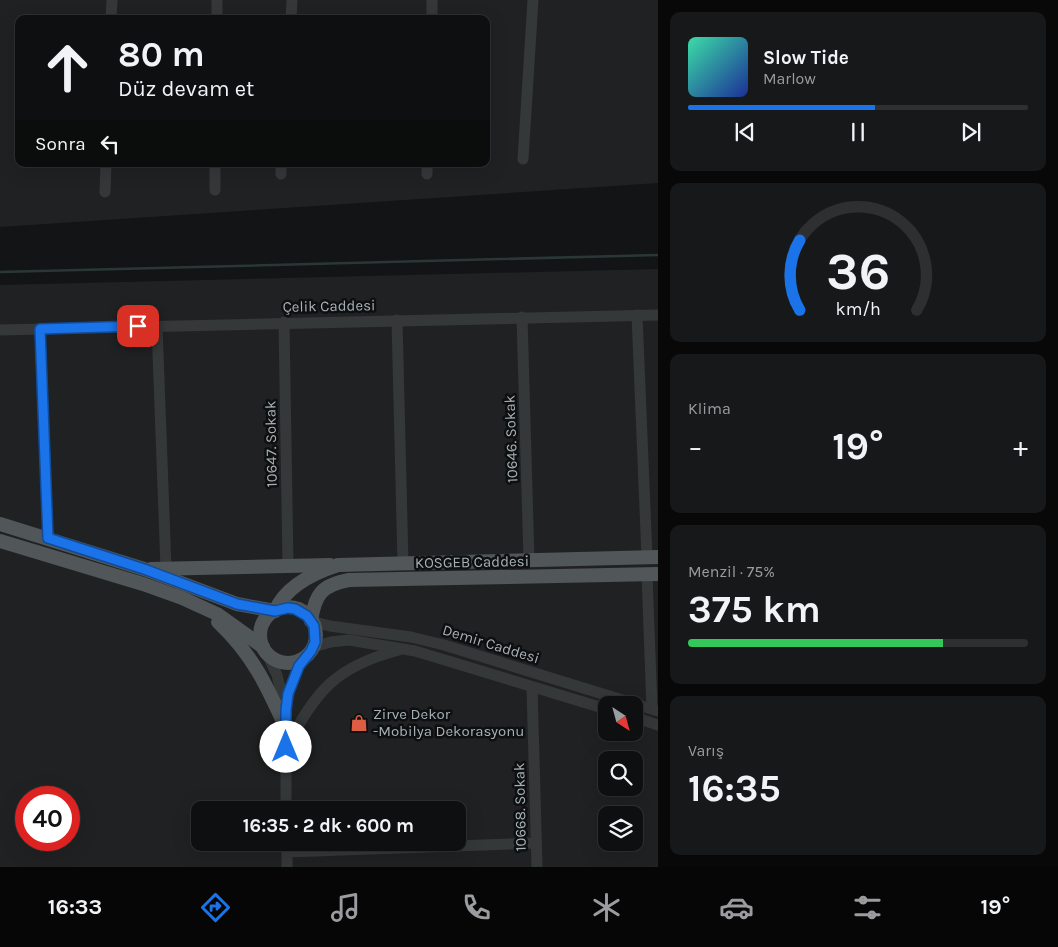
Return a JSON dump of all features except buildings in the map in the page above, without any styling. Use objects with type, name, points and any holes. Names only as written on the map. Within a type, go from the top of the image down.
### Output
[{"type":"main road","name":"KOSGEB Caddesi","points":[[0,524],[144,569],[237,604],[275,611],[284,597],[298,584],[318,572],[338,565]]},
{"type":"main road","points":[[0,541],[150,586],[199,605],[224,618],[274,659],[284,662],[295,662],[308,652],[316,636],[312,621],[302,611],[295,609],[288,608],[275,611],[267,618],[262,627],[260,637],[265,650]]},
{"type":"main road","name":"KOSGEB Caddesi","points":[[144,569],[652,557]]},
{"type":"main road","name":"KOSGEB Caddesi","points":[[312,621],[313,605],[322,590],[330,585],[349,580],[652,574]]},
{"type":"main road","points":[[199,605],[232,635],[254,663],[269,689],[286,728]]},
{"type":"street","points":[[111,15],[112,0]]},
{"type":"street","points":[[217,15],[218,0]]},
{"type":"street","points":[[291,15],[292,0]]},
{"type":"street","points":[[432,0],[432,15]]},
{"type":"street","points":[[523,159],[533,0]]},
{"type":"street","points":[[104,192],[106,167]]},
{"type":"street","points":[[214,190],[215,167]]},
{"type":"street","name":"Çelik Caddesi","points":[[0,330],[658,314]]},
{"type":"street","points":[[637,315],[652,557]]},
{"type":"street","name":"10646. Sokak","points":[[522,317],[530,560]]},
{"type":"street","points":[[397,320],[403,563]]},
{"type":"street","name":"10647. Sokak","points":[[284,322],[288,565]]},
{"type":"street","points":[[157,326],[166,568]]},
{"type":"street","points":[[40,329],[48,538]]},
{"type":"street","points":[[652,574],[655,710]]},
{"type":"street","name":"Demir Caddesi","points":[[312,621],[330,626],[412,637],[444,645],[655,710]]},
{"type":"street","name":"Demir Caddesi","points":[[308,652],[331,642],[349,640],[404,649],[437,657],[598,707]]},
{"type":"street","points":[[286,747],[318,695],[337,676],[361,662],[404,649]]},
{"type":"street","points":[[265,650],[277,675],[286,710]]},
{"type":"street","points":[[286,801],[286,710],[293,680],[308,652]]},
{"type":"street","name":"10668. Sokak","points":[[532,687],[537,867]]},
{"type":"street","points":[[643,720],[658,725]]},
{"type":"street","points":[[466,844],[536,843]]},
{"type":"street","points":[[287,851],[287,867]]},
{"type":"shaded area","points":[[0,0],[658,0],[658,183],[0,227]]},
{"type":"shaded area","points":[[658,269],[658,867],[0,867],[0,285]]},
{"type":"waterway","points":[[0,272],[658,255]]},
{"type":"place","name":"Zirve Dekor -Mobilya Dekorasyonu","points":[[359,723]]},
{"type":"route","points":[[138,326],[40,329],[48,538],[144,569],[237,604],[275,611],[281,608],[288,608],[302,611],[312,621],[316,636],[311,651],[299,666],[288,694],[286,747]]}]
